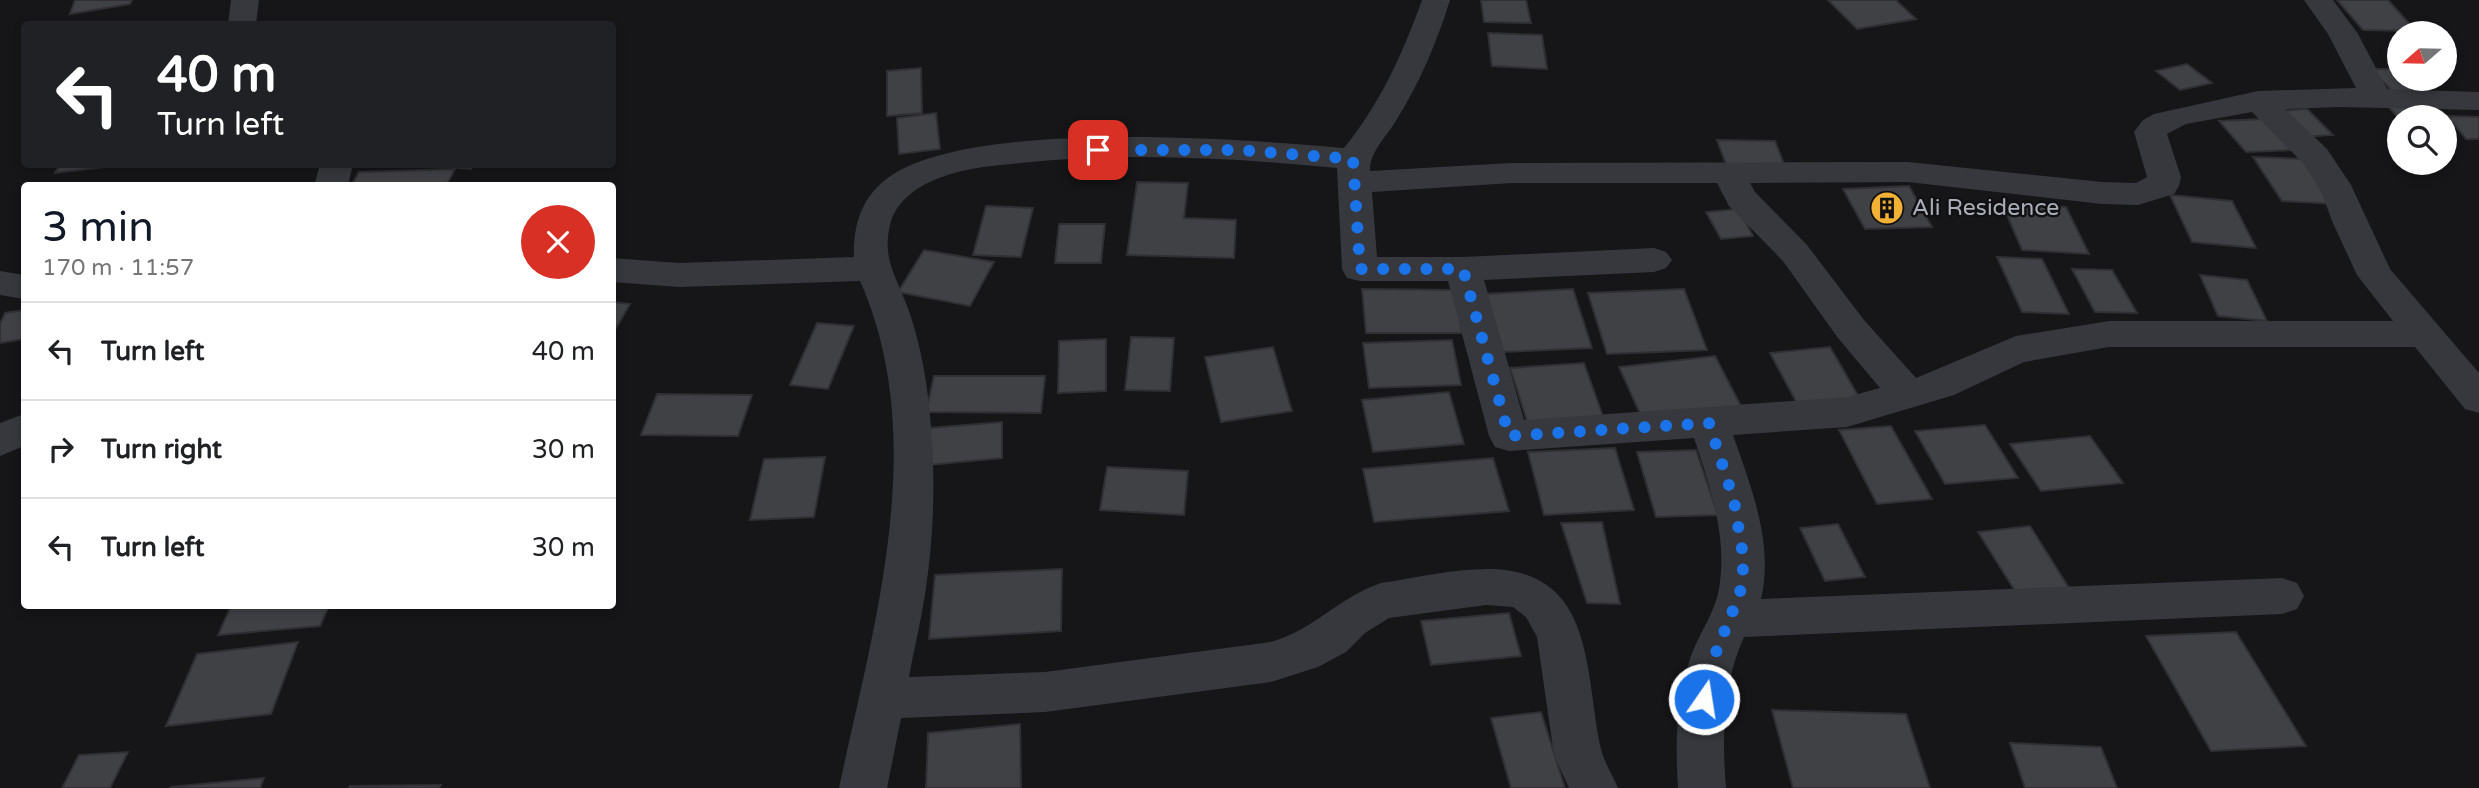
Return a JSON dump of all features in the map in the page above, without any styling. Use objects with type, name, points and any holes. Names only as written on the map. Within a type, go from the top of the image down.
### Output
[{"type":"street","points":[[242,21],[246,0]]},
{"type":"street","points":[[1436,0],[1420,46],[1380,127],[1354,171],[1360,269],[1463,269],[1654,260]]},
{"type":"street","points":[[2318,0],[2330,13],[2350,45],[2375,97]]},
{"type":"street","points":[[863,788],[905,585],[911,497],[910,420],[898,336],[891,310],[872,269],[869,239],[882,205],[897,187],[923,170],[960,159],[1021,152],[1149,148],[1239,150],[1354,171],[1908,172],[2102,193],[2138,194],[2162,186],[2164,177],[2150,132],[2156,125],[2203,111],[2258,100],[2338,95],[2479,101]]},
{"type":"street","points":[[2258,100],[2315,156],[2339,193],[2375,275],[2479,399]]},
{"type":"street","points":[[1728,173],[1741,198],[1795,253],[1851,328],[1909,396]]},
{"type":"street","points":[[616,270],[679,275],[872,269]]},
{"type":"street","points":[[1463,269],[1509,436],[1847,412],[1909,396],[2016,350],[2109,334],[2424,334]]},
{"type":"street","points":[[0,283],[21,286]]},
{"type":"street","points":[[1702,788],[1699,720],[1714,657],[1740,593],[1744,561],[1734,501],[1709,423]]},
{"type":"street","points":[[0,441],[21,430]]},
{"type":"street","points":[[882,698],[1045,692],[1271,662],[1302,653],[1330,638],[1349,620],[1381,601],[1486,587],[1522,590],[1541,604],[1559,634],[1578,755],[1594,788]]},
{"type":"street","points":[[1729,619],[2282,596]]},
{"type":"building","points":[[75,0],[132,0],[130,4],[70,14]]},
{"type":"building","points":[[1481,0],[1526,0],[1531,23],[1484,22]]},
{"type":"building","points":[[1828,0],[1896,0],[1916,19],[1857,29]]},
{"type":"building","points":[[2337,0],[2388,0],[2407,21],[2387,21],[2387,30],[2363,30]]},
{"type":"building","points":[[1488,33],[1542,35],[1547,69],[1492,66]]},
{"type":"building","points":[[2187,64],[2212,83],[2180,90],[2156,71]]},
{"type":"building","points":[[921,68],[922,113],[887,116],[887,71]]},
{"type":"building","points":[[2371,69],[2387,69],[2387,86]]},
{"type":"building","points":[[2307,109],[2333,135],[2301,137],[2277,111]]},
{"type":"building","points":[[936,113],[940,149],[899,154],[897,118]]},
{"type":"building","points":[[2457,116],[2479,117],[2479,139],[2466,139],[2457,128]]},
{"type":"building","points":[[2263,119],[2291,150],[2246,152],[2219,121]]},
{"type":"building","points":[[1717,140],[1775,141],[1785,167],[1727,167]]},
{"type":"building","points":[[2253,157],[2305,159],[2336,204],[2282,201]]},
{"type":"building","points":[[58,168],[96,168],[55,173]]},
{"type":"building","points":[[455,169],[448,182],[353,182],[359,172]]},
{"type":"building","points":[[1137,182],[1188,183],[1184,218],[1236,220],[1234,258],[1127,255]]},
{"type":"building","name":"Ali Residence","points":[[1909,186],[1932,227],[1865,229],[1843,189]]},
{"type":"building","points":[[2170,195],[2232,201],[2256,248],[2192,242]]},
{"type":"building","points":[[2002,203],[2066,207],[2089,254],[2022,250]]},
{"type":"building","points":[[986,206],[1033,208],[1021,257],[973,255]]},
{"type":"building","points":[[1738,209],[1753,236],[1721,239],[1706,212]]},
{"type":"building","points":[[1059,224],[1105,224],[1101,263],[1055,263]]},
{"type":"building","points":[[924,250],[994,262],[970,306],[898,292]]},
{"type":"building","points":[[1997,257],[2042,259],[2069,314],[2022,312]]},
{"type":"building","points":[[2072,269],[2112,270],[2137,313],[2095,312]]},
{"type":"building","points":[[2200,275],[2247,280],[2267,321],[2218,316]]},
{"type":"building","points":[[1362,289],[1456,290],[1462,333],[1366,333]]},
{"type":"building","points":[[1573,289],[1592,348],[1502,352],[1485,294]]},
{"type":"building","points":[[1684,289],[1707,350],[1607,354],[1588,293]]},
{"type":"building","points":[[616,302],[630,304],[616,328]]},
{"type":"building","points":[[21,310],[21,340],[0,343],[0,324],[5,313]]},
{"type":"building","points":[[817,323],[854,326],[828,389],[790,385]]},
{"type":"building","points":[[1131,337],[1174,338],[1170,391],[1125,390]]},
{"type":"building","points":[[1106,339],[1106,391],[1058,393],[1059,341]]},
{"type":"building","points":[[1452,340],[1461,385],[1369,388],[1363,343]]},
{"type":"building","points":[[1273,347],[1292,411],[1221,422],[1205,357]]},
{"type":"building","points":[[1830,347],[1860,399],[1798,405],[1770,353]]},
{"type":"building","points":[[1715,356],[1742,408],[1643,420],[1619,367]]},
{"type":"building","points":[[1584,363],[1605,422],[1529,427],[1510,368]]},
{"type":"building","points":[[934,376],[1045,376],[1041,413],[926,412]]},
{"type":"building","points":[[1449,392],[1464,444],[1373,452],[1362,400]]},
{"type":"building","points":[[657,394],[752,395],[738,436],[641,435]]},
{"type":"building","points":[[1002,422],[1002,458],[929,465],[930,428]]},
{"type":"building","points":[[1985,425],[2018,478],[1945,484],[1915,431]]},
{"type":"building","points":[[1891,426],[1932,499],[1877,504],[1839,430]]},
{"type":"building","points":[[2090,436],[2123,483],[2041,491],[2010,444]]},
{"type":"building","points":[[1615,448],[1634,510],[1544,515],[1528,452]]},
{"type":"building","points":[[1696,450],[1718,515],[1656,517],[1637,452]]},
{"type":"building","points":[[825,457],[814,517],[750,520],[764,459]]},
{"type":"building","points":[[1493,458],[1509,511],[1374,522],[1363,469]]},
{"type":"building","points":[[1107,467],[1188,471],[1184,515],[1100,510]]},
{"type":"building","points":[[1602,522],[1620,604],[1587,603],[1561,523]]},
{"type":"building","points":[[1838,524],[1865,577],[1825,581],[1800,528]]},
{"type":"building","points":[[2030,526],[2074,596],[2022,602],[1978,532]]},
{"type":"building","points":[[1062,569],[1061,631],[929,639],[935,575]]},
{"type":"building","points":[[230,609],[328,609],[320,626],[218,635]]},
{"type":"building","points":[[1509,613],[1521,656],[1431,665],[1421,621]]},
{"type":"building","points":[[2236,632],[2306,746],[2211,751],[2146,636]]},
{"type":"building","points":[[298,642],[271,714],[166,726],[197,654]]},
{"type":"building","points":[[1772,710],[1906,714],[1930,788],[1793,788]]},
{"type":"building","points":[[1541,712],[1565,788],[1511,788],[1491,718]]},
{"type":"building","points":[[1020,724],[1021,788],[926,788],[928,733]]},
{"type":"building","points":[[2010,743],[2101,747],[2117,788],[2025,788]]},
{"type":"building","points":[[128,752],[110,788],[62,788],[79,755]]},
{"type":"building","points":[[264,778],[260,788],[170,788],[171,787]]},
{"type":"building","points":[[441,785],[439,788],[349,788],[350,786]]},
{"type":"place","name":"Ali Residence","points":[[1887,208]]},
{"type":"route","points":[[1098,150],[1239,150],[1353,159],[1360,269],[1463,269],[1509,436],[1709,423],[1734,501],[1744,561],[1740,593],[1714,657],[1704,699]]}]
